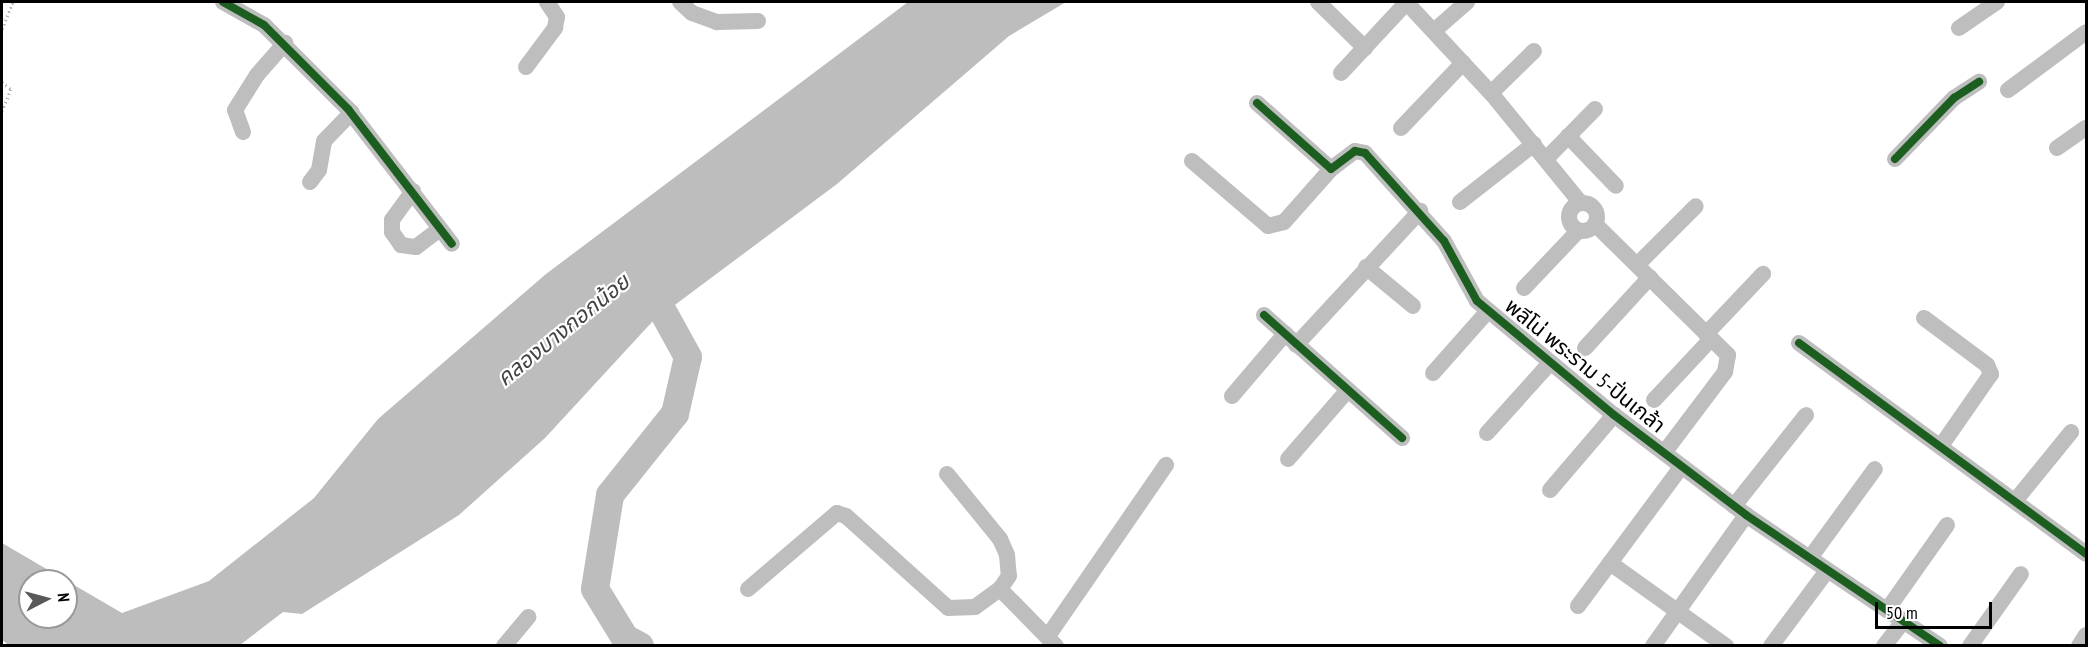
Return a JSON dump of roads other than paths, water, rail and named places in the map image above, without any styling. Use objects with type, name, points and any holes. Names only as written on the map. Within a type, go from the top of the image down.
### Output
[{"type":"street","points":[[526,67],[555,27],[557,17],[547,2]]},
{"type":"street","points":[[680,2],[692,13],[717,22],[758,21]]},
{"type":"street","points":[[1318,2],[1365,48]]},
{"type":"street","points":[[1341,73],[1407,2],[1491,93],[1580,202],[1593,206],[1595,224],[1728,355],[1725,372],[1664,453]]},
{"type":"street","points":[[1435,30],[1467,2]]},
{"type":"street","points":[[1959,28],[1997,2]]},
{"type":"street","points":[[229,3],[264,25],[285,43],[352,112],[452,244]]},
{"type":"street","points":[[2008,90],[2086,32]]},
{"type":"street","points":[[243,132],[235,110],[257,75],[285,43]]},
{"type":"street","points":[[1491,93],[1534,51]]},
{"type":"street","points":[[1401,128],[1463,63]]},
{"type":"street","points":[[1895,159],[1934,116],[1979,82]]},
{"type":"street","points":[[1257,103],[1331,169]]},
{"type":"street","points":[[1546,159],[1595,109]]},
{"type":"street","points":[[310,182],[319,170],[324,141],[352,112]]},
{"type":"street","points":[[2058,148],[2086,128]]},
{"type":"street","points":[[1568,136],[1616,186]]},
{"type":"street","points":[[1460,202],[1534,144]]},
{"type":"street","name":"พลีโน่ พระราม 5-ปิ่นเกล้า","points":[[1192,162],[1268,226],[1284,222],[1331,169],[1355,151],[1365,153],[1420,211],[1444,241],[1477,301],[1488,311],[1614,415],[1740,511],[1940,645]]},
{"type":"street","points":[[413,191],[392,220],[392,232],[401,245],[416,247],[440,229]]},
{"type":"street","points":[[1578,231],[1568,216],[1580,202]]},
{"type":"street","points":[[1585,348],[1696,206]]},
{"type":"street","points":[[1232,396],[1291,340],[1330,308],[1420,211]]},
{"type":"street","points":[[1524,288],[1578,231],[1595,224]]},
{"type":"street","points":[[1366,267],[1413,306]]},
{"type":"street","points":[[1654,400],[1763,274]]},
{"type":"street","points":[[1433,373],[1488,311]]},
{"type":"street","points":[[1264,315],[1402,438]]},
{"type":"street","points":[[1924,318],[1987,365],[1991,374],[1941,446]]},
{"type":"street","points":[[1799,343],[2086,554]]},
{"type":"street","points":[[1487,433],[1550,363]]},
{"type":"street","points":[[1288,459],[1348,390]]},
{"type":"street","points":[[1550,490],[1614,415]]},
{"type":"street","points":[[1653,645],[1806,415]]},
{"type":"street","points":[[2014,501],[2071,432]]},
{"type":"street","points":[[1000,589],[1052,641],[1166,465]]},
{"type":"street","points":[[1578,606],[1682,466]]},
{"type":"street","points":[[1810,558],[1875,469]]},
{"type":"street","points":[[748,589],[837,513],[846,516],[948,608],[975,607],[1000,589],[1009,576],[1004,547],[947,474]]},
{"type":"street","points":[[1887,610],[1947,525]]},
{"type":"street","points":[[1610,563],[1726,645]]},
{"type":"street","points":[[1771,645],[1827,571]]},
{"type":"street","points":[[1970,645],[2021,574]]},
{"type":"street","points":[[504,645],[528,617]]},
{"type":"street","points":[[1884,645],[1904,620]]},
{"type":"street","points":[[2079,645],[2086,635]]},
{"type":"water","name":"คลองบางกอกน้อย","points":[[908,2],[1066,2],[1009,36],[837,184],[652,322],[545,438],[459,515],[302,614],[283,612],[240,645],[10,646],[2,640],[2,543],[47,569],[18,569],[18,629],[78,629],[78,587],[122,613],[209,581],[314,498],[378,419],[546,274]]},
{"type":"waterway","points":[[640,646],[625,638],[595,589],[610,495],[675,414],[688,357],[645,279]]}]
